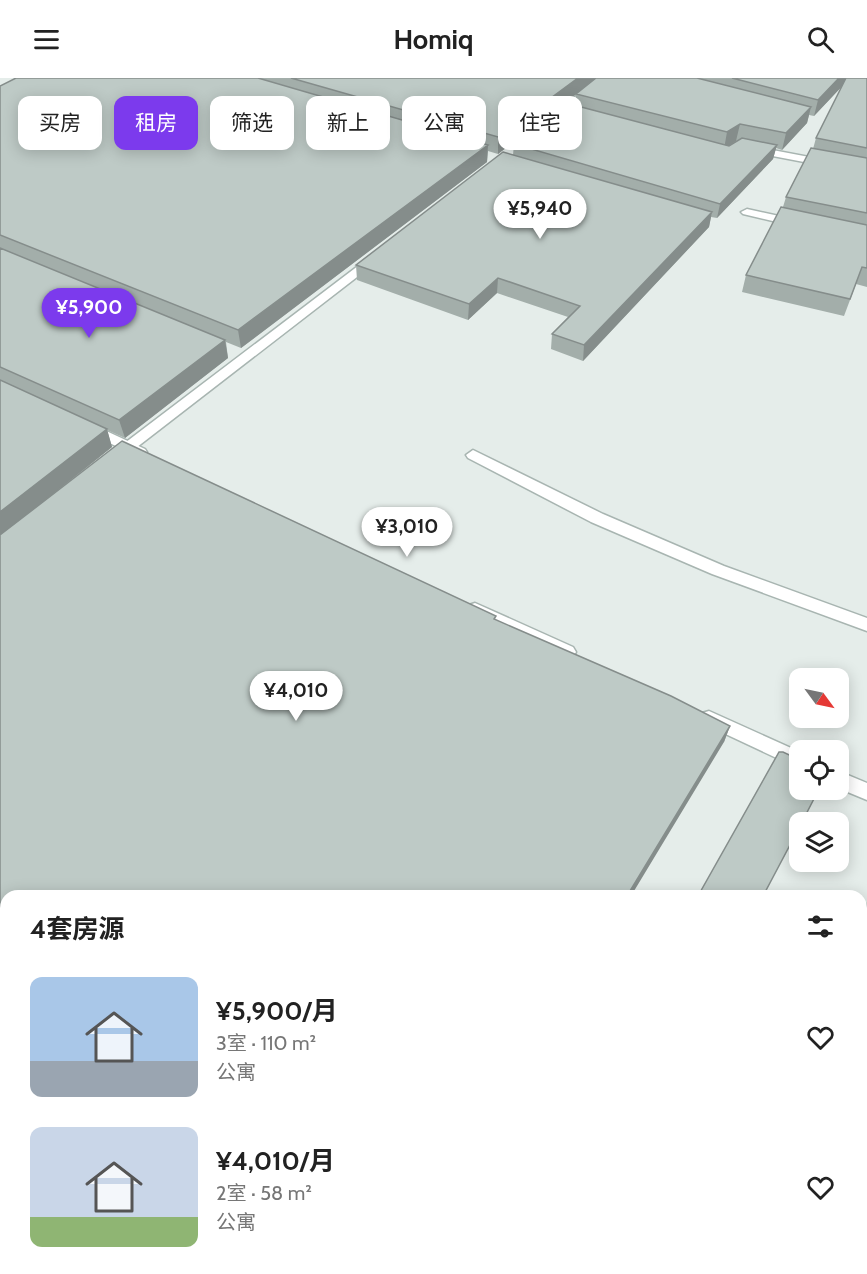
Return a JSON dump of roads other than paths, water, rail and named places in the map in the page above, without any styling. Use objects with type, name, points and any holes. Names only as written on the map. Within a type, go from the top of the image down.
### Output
[{"type":"street","points":[[582,100],[606,78]]},
{"type":"street","points":[[736,146],[867,171]]},
{"type":"street","points":[[747,212],[812,227]]},
{"type":"street","points":[[101,468],[240,355],[387,248]]},
{"type":"street","points":[[75,422],[150,457]]},
{"type":"street","points":[[472,455],[597,518],[718,570],[867,625]]},
{"type":"street","points":[[463,603],[581,659]]},
{"type":"street","points":[[698,713],[789,756]]},
{"type":"street","points":[[849,784],[867,792]]}]
